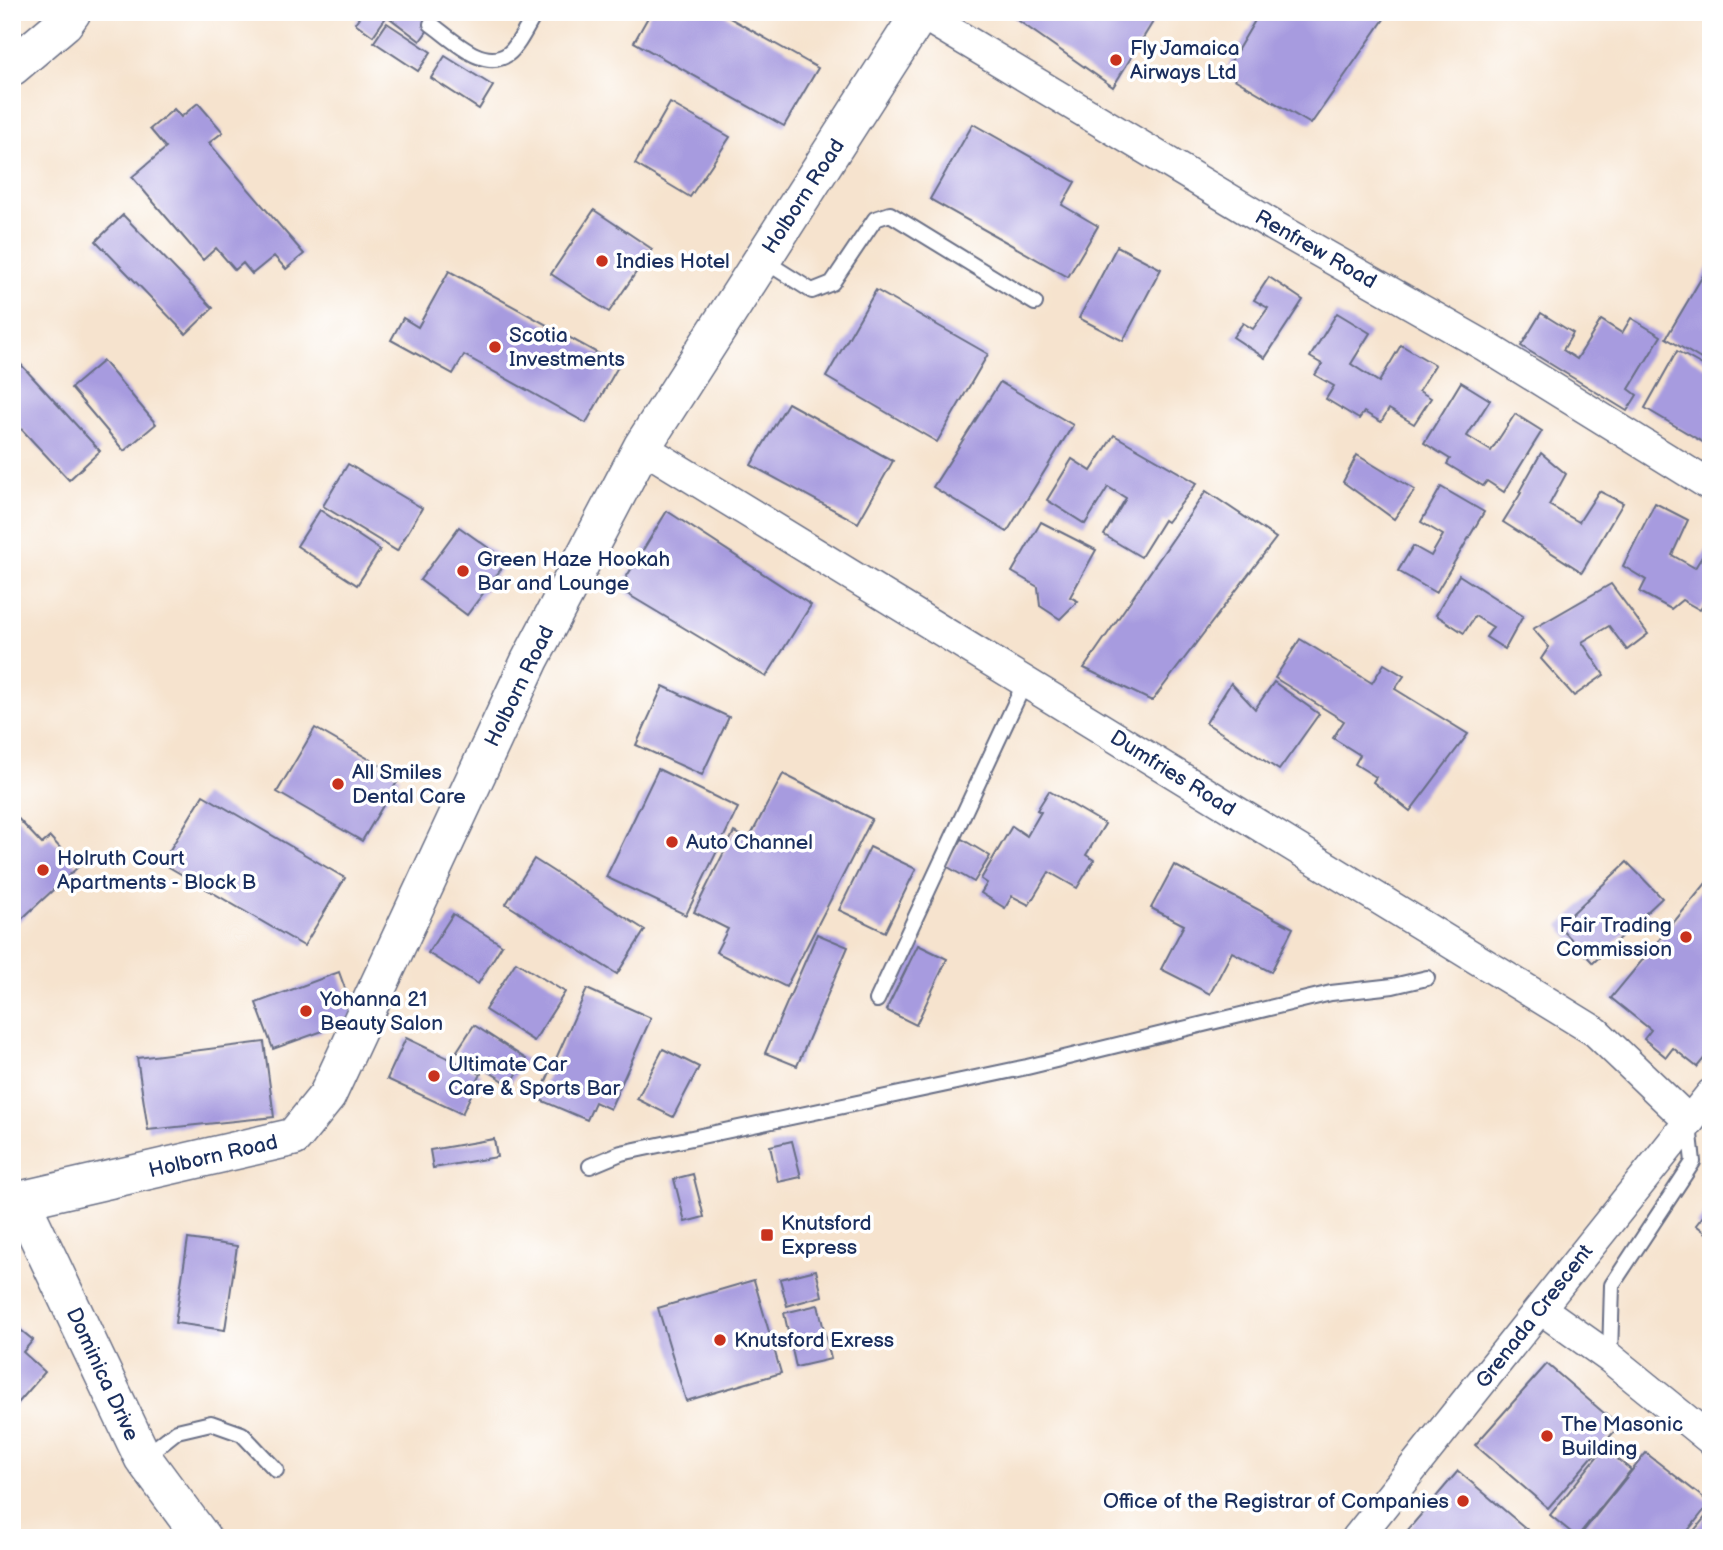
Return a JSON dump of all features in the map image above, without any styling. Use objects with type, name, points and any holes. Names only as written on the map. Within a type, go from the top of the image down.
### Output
[{"type":"street","points":[[12,67],[64,23],[72,12]]},
{"type":"street","name":"Holborn Road","points":[[17,1201],[294,1137],[327,1096],[530,660],[642,447],[920,13]]},
{"type":"street","name":"Renfrew Road","points":[[920,13],[1274,226],[1485,346],[1711,486]]},
{"type":"street","name":"Dumfries Road","points":[[642,447],[1596,1032],[1689,1121]]},
{"type":"street","name":"Grenada Crescent","points":[[1357,1538],[1711,1094]]},
{"type":"street","name":"Dominica Drive","points":[[17,1201],[143,1458],[202,1538]]},
{"type":"street","points":[[1541,1309],[1610,1357],[1711,1440]]},
{"type":"lane","points":[[431,24],[476,56],[495,60],[510,53],[536,12]]},
{"type":"lane","points":[[762,259],[812,291],[832,283],[875,219],[890,214],[1035,303]]},
{"type":"lane","points":[[877,1000],[1025,682]]},
{"type":"lane","points":[[590,1166],[621,1153],[1027,1067],[1331,993],[1393,986],[1427,978]]},
{"type":"lane","points":[[1610,1357],[1612,1285],[1693,1162],[1689,1121]]},
{"type":"lane","points":[[143,1458],[177,1431],[211,1423],[242,1434],[276,1470]]},
{"type":"building","points":[[363,12],[440,13],[420,41],[387,16],[373,36],[355,23]]},
{"type":"building","points":[[651,12],[719,12],[818,68],[784,126],[634,42]]},
{"type":"building","points":[[1006,12],[1159,12],[1113,87]]},
{"type":"building","points":[[1260,12],[1389,12],[1311,124],[1224,73]]},
{"type":"building","points":[[387,23],[431,52],[418,71],[374,42]]},
{"type":"building","points":[[445,56],[493,86],[479,109],[431,78]]},
{"type":"building","points":[[198,103],[223,132],[209,143],[304,254],[286,269],[274,256],[252,274],[243,263],[235,270],[216,248],[203,260],[132,177],[166,148],[150,129],[174,109],[181,117]]},
{"type":"building","points":[[670,103],[730,137],[690,197],[635,164]]},
{"type":"building","points":[[973,124],[1075,182],[1062,205],[1098,226],[1068,277],[930,199]]},
{"type":"building","name":"Indies Hotel","points":[[594,210],[652,249],[609,312],[551,274]]},
{"type":"building","points":[[123,215],[213,308],[186,334],[96,241]]},
{"type":"building","points":[[1117,246],[1161,269],[1123,341],[1079,318]]},
{"type":"building","points":[[1711,262],[1711,365],[1666,338]]},
{"type":"building","name":"Scotia Investments","points":[[449,271],[619,365],[586,423],[464,355],[453,374],[391,340],[403,318],[418,327]]},
{"type":"building","points":[[1269,277],[1303,300],[1265,358],[1233,337],[1243,323],[1253,329],[1268,308],[1254,300]]},
{"type":"building","points":[[876,290],[988,354],[937,442],[826,377]]},
{"type":"building","points":[[1337,313],[1370,333],[1351,364],[1379,382],[1401,345],[1435,365],[1419,391],[1431,398],[1414,424],[1389,409],[1381,422],[1364,412],[1359,419],[1326,399],[1334,386],[1315,375],[1322,364],[1310,357]]},
{"type":"building","points":[[1541,313],[1573,333],[1563,350],[1577,359],[1601,320],[1622,333],[1631,318],[1661,336],[1629,389],[1637,395],[1627,411],[1521,346]]},
{"type":"building","points":[[1677,351],[1711,370],[1711,447],[1645,408]]},
{"type":"building","points":[[15,358],[100,451],[69,480],[12,419],[12,361]]},
{"type":"building","points":[[103,361],[156,424],[124,451],[71,388]]},
{"type":"building","points":[[1000,382],[1073,425],[1007,532],[933,487]]},
{"type":"building","points":[[1461,382],[1490,400],[1467,436],[1491,451],[1515,414],[1542,431],[1504,492],[1487,481],[1483,486],[1447,464],[1450,459],[1424,443]]},
{"type":"building","points":[[788,403],[893,461],[858,523],[751,465]]},
{"type":"building","points":[[1114,435],[1197,483],[1167,522],[1164,520],[1141,557],[1104,535],[1126,498],[1108,487],[1085,524],[1047,500],[1072,459],[1091,471]]},
{"type":"building","points":[[1541,453],[1566,474],[1549,505],[1579,522],[1599,491],[1623,503],[1582,572],[1503,522]]},
{"type":"building","points":[[1357,455],[1415,490],[1394,519],[1343,482]]},
{"type":"building","points":[[348,464],[422,508],[397,551],[323,506]]},
{"type":"building","points":[[1441,487],[1484,512],[1436,593],[1398,571],[1413,546],[1431,556],[1443,535],[1421,522]]},
{"type":"building","points":[[1206,491],[1276,538],[1152,701],[1084,668]]},
{"type":"building","points":[[1655,503],[1688,520],[1672,555],[1695,568],[1711,542],[1711,593],[1700,610],[1682,600],[1671,609],[1640,592],[1646,580],[1623,566]]},
{"type":"building","points":[[320,510],[380,550],[357,585],[297,546]]},
{"type":"building","points":[[667,511],[811,605],[766,677],[619,589]]},
{"type":"building","points":[[1041,522],[1096,550],[1070,597],[1078,601],[1060,619],[1040,606],[1038,587],[1012,572]]},
{"type":"building","name":"Green Haze Hookah Bar and Lounge","points":[[459,527],[507,561],[467,615],[420,580]]},
{"type":"building","points":[[1459,575],[1523,616],[1505,649],[1486,637],[1493,627],[1475,616],[1464,633],[1436,615]]},
{"type":"building","points":[[1611,584],[1648,634],[1627,650],[1609,626],[1582,642],[1604,675],[1574,696],[1541,659],[1549,647],[1533,629]]},
{"type":"building","points":[[1300,639],[1372,683],[1384,664],[1404,676],[1395,689],[1468,734],[1410,811],[1373,782],[1376,777],[1355,764],[1360,755],[1333,738],[1344,721],[1275,678]]},
{"type":"building","points":[[1274,682],[1319,714],[1279,770],[1206,723],[1231,683],[1255,709]]},
{"type":"building","points":[[663,686],[729,717],[702,775],[636,745]]},
{"type":"building","name":"All Smiles Dental Care","points":[[315,728],[400,777],[362,841],[277,792]]},
{"type":"building","name":"Auto Channel","points":[[658,769],[738,808],[686,915],[606,877]]},
{"type":"building","points":[[783,774],[872,819],[786,987],[716,952],[728,929],[694,912],[734,832],[749,839]]},
{"type":"building","points":[[1049,791],[1105,824],[1086,855],[1094,860],[1077,888],[1049,872],[1029,905],[1012,896],[1005,908],[981,893],[987,883],[981,879],[1012,826],[1027,836],[1041,812],[1037,810]]},
{"type":"building","points":[[203,795],[345,878],[304,946],[162,863]]},
{"type":"building","name":"Holruth Court Apartments - Block B","points":[[12,812],[42,844],[50,837],[78,867],[14,926],[12,924],[12,879],[15,877],[12,874]]},
{"type":"building","points":[[962,839],[990,856],[974,882],[946,866]]},
{"type":"building","points":[[870,847],[916,869],[885,932],[839,910]]},
{"type":"building","points":[[534,859],[645,930],[617,974],[506,904]]},
{"type":"building","points":[[1627,862],[1662,898],[1593,963],[1559,926]]},
{"type":"building","points":[[1174,865],[1293,928],[1271,972],[1232,952],[1210,994],[1161,969],[1184,925],[1151,908]]},
{"type":"building","name":"Fair Trading Commission","points":[[1711,877],[1711,1050],[1697,1067],[1673,1048],[1666,1057],[1644,1039],[1651,1030],[1611,998]]},
{"type":"building","points":[[453,914],[502,945],[478,984],[428,953]]},
{"type":"building","points":[[817,934],[848,947],[797,1066],[765,1053]]},
{"type":"building","points":[[918,945],[947,959],[916,1025],[886,1010]]},
{"type":"building","points":[[516,962],[565,992],[534,1041],[485,1010]]},
{"type":"building","name":"Yohanna 21 Beauty Salon","points":[[339,972],[356,1019],[273,1049],[256,1003]]},
{"type":"building","points":[[587,989],[651,1018],[610,1109],[595,1102],[587,1120],[538,1099]]},
{"type":"building","points":[[474,1025],[526,1059],[510,1085],[457,1051]]},
{"type":"building","name":"Ultimate Car Care & Sports Bar","points":[[406,1038],[481,1074],[462,1114],[387,1079]]},
{"type":"building","points":[[264,1042],[274,1117],[148,1130],[137,1058]]},
{"type":"building","points":[[663,1049],[699,1067],[673,1117],[637,1099]]},
{"type":"building","points":[[494,1139],[497,1157],[433,1168],[430,1150]]},
{"type":"building","points":[[792,1141],[801,1177],[778,1182],[770,1146]]},
{"type":"building","points":[[693,1174],[704,1217],[685,1222],[674,1179]]},
{"type":"building","points":[[1711,1206],[1711,1237],[1696,1225]]},
{"type":"building","points":[[188,1239],[237,1246],[225,1330],[175,1323]]},
{"type":"building","points":[[816,1270],[822,1296],[787,1306],[780,1279]]},
{"type":"building","name":"Knutsford Exress","points":[[754,1280],[781,1373],[686,1401],[658,1308]]},
{"type":"building","points":[[818,1305],[831,1359],[796,1367],[784,1313]]},
{"type":"building","points":[[12,1323],[33,1340],[23,1352],[45,1372],[12,1410]]},
{"type":"building","name":"The Masonic Building","points":[[1547,1364],[1619,1426],[1548,1508],[1475,1445]]},
{"type":"building","points":[[1604,1448],[1631,1470],[1577,1537],[1550,1515]]},
{"type":"building","points":[[1646,1453],[1710,1503],[1682,1538],[1578,1538]]},
{"type":"building","name":"Office of the Registrar of Companies","points":[[1458,1471],[1529,1531],[1522,1538],[1401,1538]]},
{"type":"building","points":[[1711,1510],[1711,1538],[1688,1538]]},
{"type":"place","name":"Fly Jamaica Airways Ltd","points":[[1116,60]]},
{"type":"place","name":"Indies Hotel","points":[[602,261]]},
{"type":"place","name":"Scotia Investments","points":[[495,347]]},
{"type":"place","name":"Green Haze Hookah Bar and Lounge","points":[[463,571]]},
{"type":"place","name":"All Smiles Dental Care","points":[[338,784]]},
{"type":"place","name":"Auto Channel","points":[[672,842]]},
{"type":"place","name":"Holruth Court Apartments - Block B","points":[[43,870]]},
{"type":"place","name":"Fair Trading Commission","points":[[1686,937]]},
{"type":"place","name":"Yohanna 21 Beauty Salon","points":[[306,1011]]},
{"type":"place","name":"Ultimate Car Care & Sports Bar","points":[[434,1076]]},
{"type":"place","name":"Knutsford Express","points":[[767,1235]]},
{"type":"place","name":"Knutsford Exress","points":[[720,1340]]},
{"type":"place","name":"The Masonic Building","points":[[1547,1436]]},
{"type":"place","name":"Office of the Registrar of Companies","points":[[1463,1501]]}]
